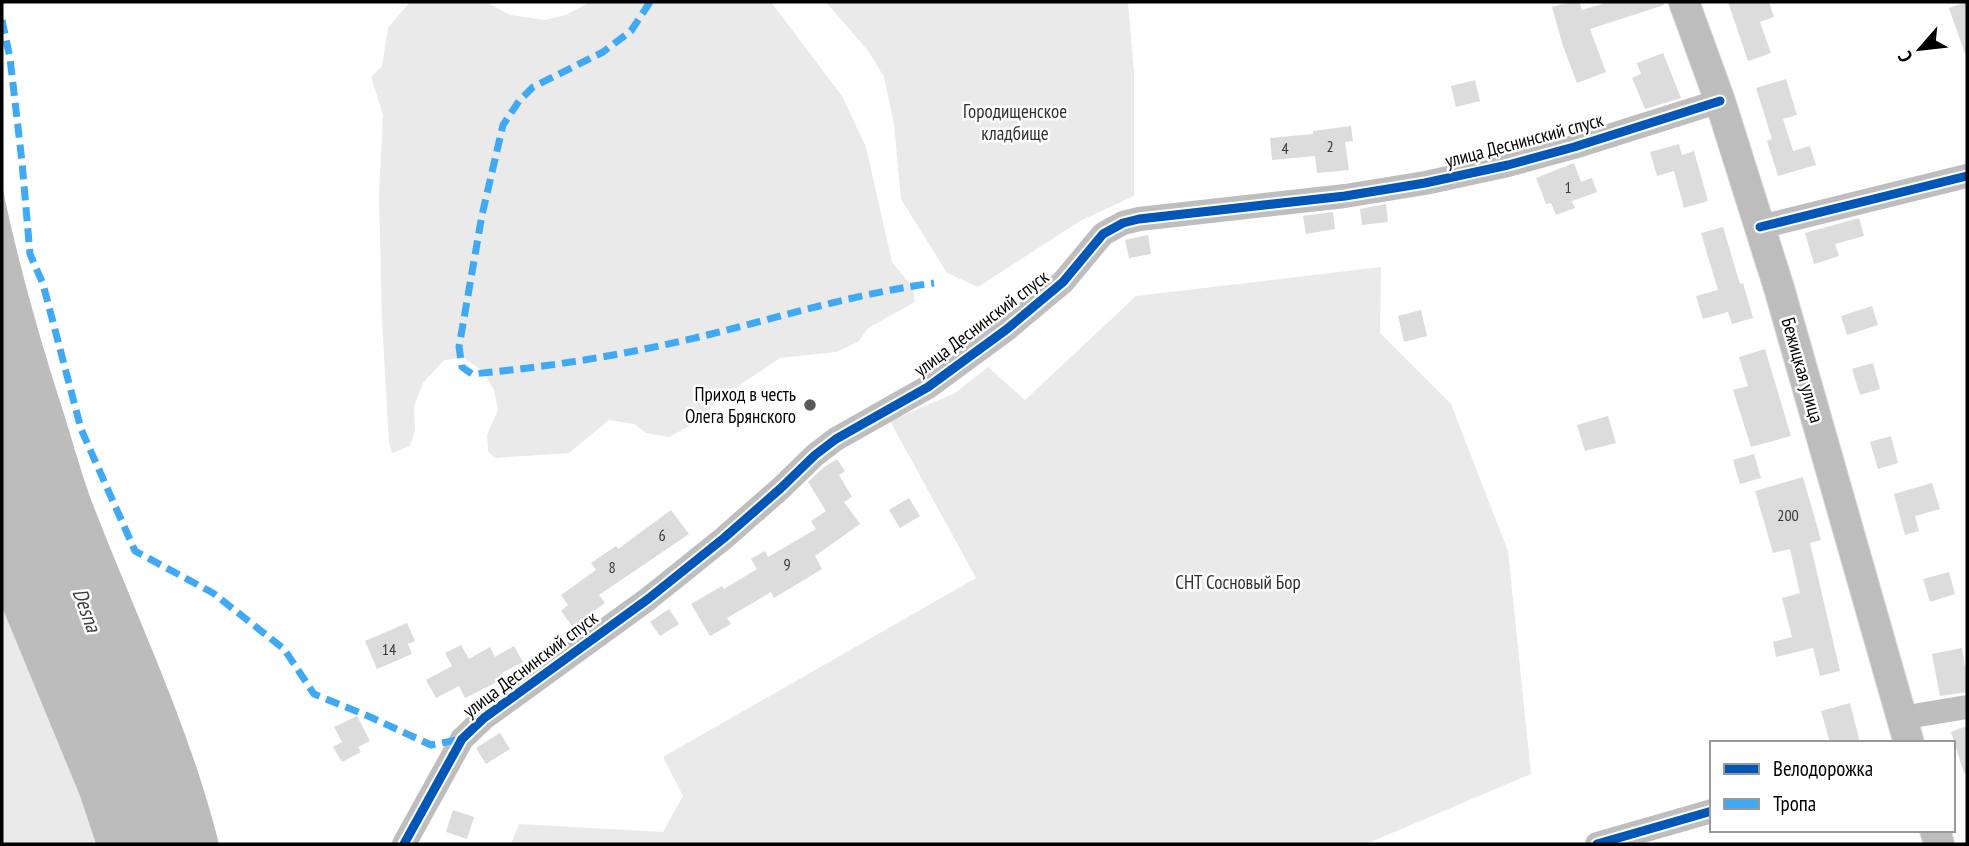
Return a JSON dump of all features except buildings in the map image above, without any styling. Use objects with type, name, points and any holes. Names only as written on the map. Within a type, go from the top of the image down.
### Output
[{"type":"main road","name":"Бежицкая улица","points":[[1684,2],[1720,101],[1779,288],[1905,730]]},
{"type":"street","name":"улица Деснинский спуск","points":[[404,844],[462,739],[484,718],[658,591],[724,538],[836,439],[928,387],[1007,329],[1063,282],[1103,234],[1123,223],[1139,219],[1345,196],[1449,178],[1574,147],[1720,101]]},
{"type":"street","points":[[1760,227],[1967,176]]},
{"type":"street","points":[[1905,730],[1967,707]]},
{"type":"street","points":[[1606,843],[1710,812]]},
{"type":"green space","points":[[410,2],[486,2],[510,15],[545,20],[566,15],[590,2],[771,2],[842,96],[866,147],[892,262],[913,288],[915,302],[868,328],[858,342],[836,352],[780,358],[725,395],[691,425],[669,437],[646,433],[634,424],[609,420],[569,453],[495,458],[488,451],[487,435],[498,410],[494,390],[483,371],[463,358],[444,360],[423,383],[414,406],[415,430],[410,446],[392,453],[389,443],[382,321],[379,194],[383,115],[371,77],[382,66],[388,28]]},
{"type":"green space","name":"Городищенское кладбище","points":[[826,2],[1128,2],[1134,72],[1134,196],[1080,221],[978,287],[947,273],[901,199],[894,124],[884,77],[869,52]]},
{"type":"green space","name":"СНТ Сосновый Бор","points":[[1381,267],[1380,333],[1451,404],[1508,551],[1531,774],[1366,844],[511,844],[519,824],[663,832],[683,796],[663,757],[976,578],[890,421],[955,393],[988,367],[1025,400],[1136,296]]},
{"type":"green space","points":[[2,607],[80,796],[96,844],[2,844]]},
{"type":"water","name":"Desna","points":[[2,186],[37,327],[86,486],[177,712],[207,799],[219,844],[96,844],[80,796],[2,607]]},
{"type":"marked path","points":[[650,2],[631,31],[603,52],[533,87],[519,101],[503,125],[482,215],[459,347],[462,367],[472,374],[615,355],[845,300],[934,283]]},
{"type":"marked path","points":[[2,20],[10,58],[30,254],[43,284],[81,429],[135,551],[213,593],[284,649],[314,694],[431,745],[462,739]]},
{"type":"cycle path","points":[[404,844],[462,739],[484,718],[648,599],[724,538],[836,439],[928,387],[1007,329],[1063,282],[1103,234],[1123,223],[1139,219],[1345,196],[1425,183],[1574,147],[1720,101]]},
{"type":"cycle path","points":[[1760,227],[1967,176]]},
{"type":"cycle path","points":[[1597,844],[1710,812]]},
{"type":"place","name":"Приход в честь Олега Брянского","points":[[810,405]]}]
